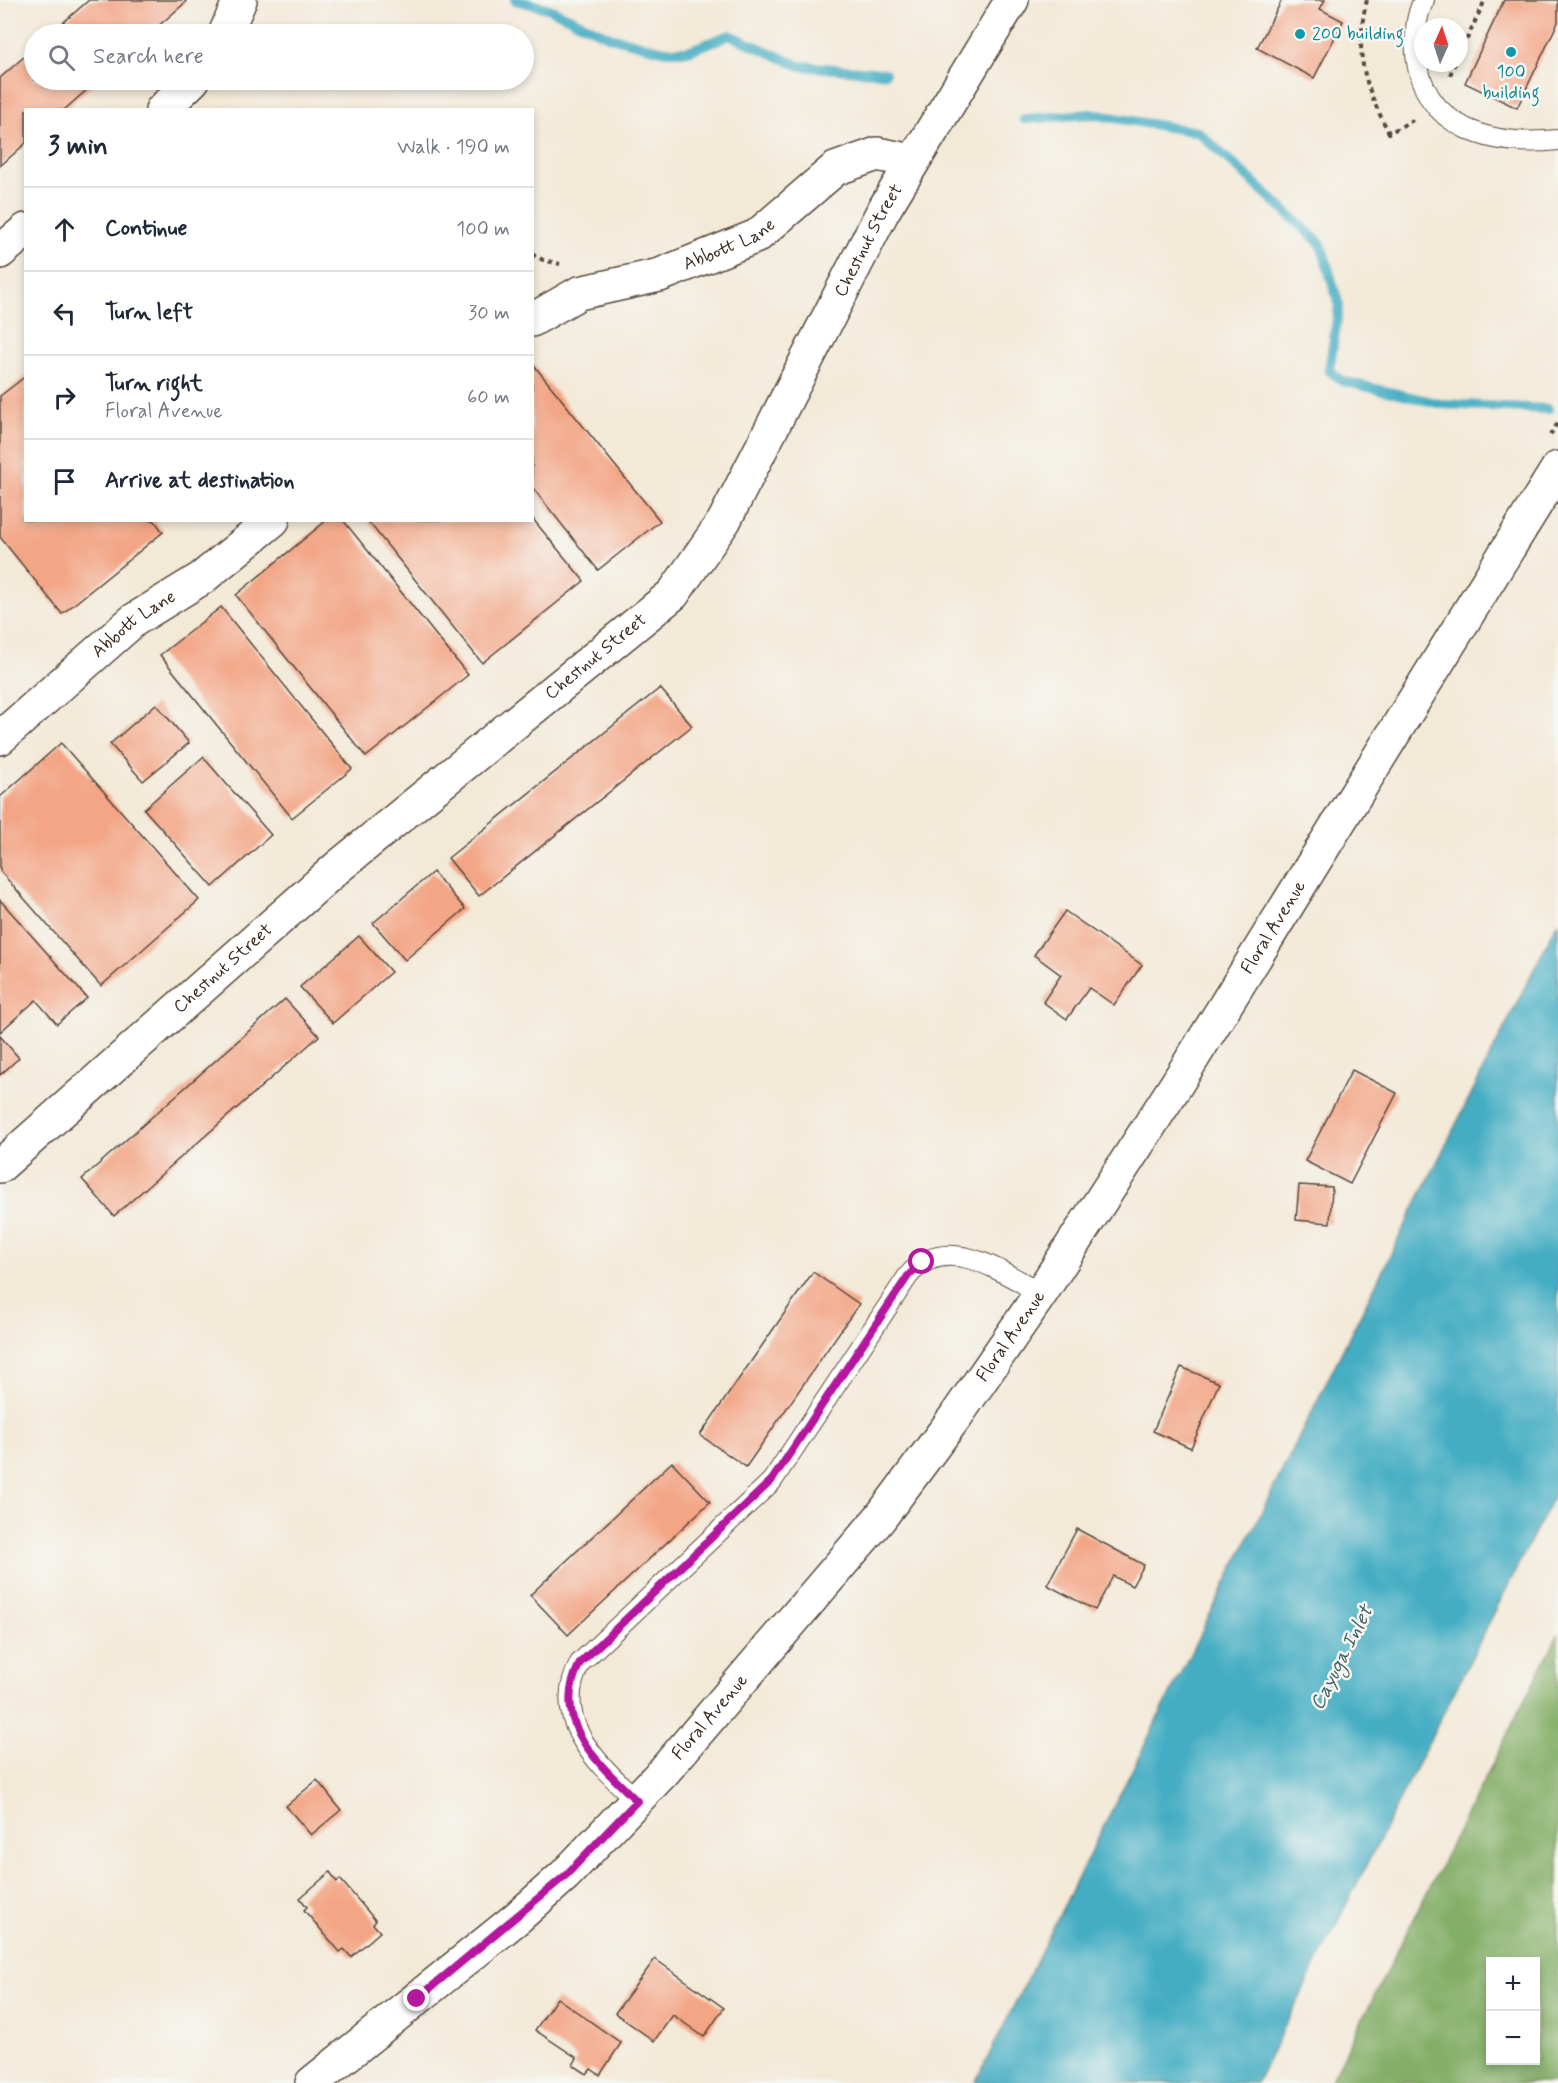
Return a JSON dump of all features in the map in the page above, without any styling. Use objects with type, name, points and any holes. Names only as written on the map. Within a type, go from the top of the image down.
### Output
[{"type":"street","points":[[229,24],[240,0]]},
{"type":"street","name":"Chestnut Street","points":[[0,1166],[338,867],[673,594],[724,521],[883,211],[1012,0]]},
{"type":"street","points":[[164,108],[183,90]]},
{"type":"street","name":"Abbott Lane","points":[[534,319],[579,293],[660,275],[757,236],[836,169],[876,154],[912,161]]},
{"type":"street","points":[[0,252],[24,232]]},
{"type":"street","name":"Floral Avenue","points":[[312,2083],[517,1918],[566,1875],[637,1801],[880,1518],[956,1416],[1041,1293],[1182,1076],[1553,454]]},
{"type":"street","name":"Abbott Lane","points":[[0,738],[134,620],[202,578],[271,522]]},
{"type":"lane","points":[[1424,0],[1415,30],[1417,66],[1427,94],[1436,105],[1452,120],[1472,132],[1496,140],[1558,140]]},
{"type":"lane","points":[[637,1801],[598,1762],[580,1739],[569,1695],[570,1684],[580,1663],[772,1480],[908,1276],[922,1262],[942,1255],[969,1258],[1041,1293]]},
{"type":"path","points":[[1468,37],[1485,0]]},
{"type":"path","points":[[1553,454],[1558,423]]},
{"type":"green space","points":[[1558,1635],[1558,2083],[1330,2083]]},
{"type":"water","name":"Cayuga Inlet","points":[[1558,921],[1558,1487],[1256,2083],[975,2083]]},
{"type":"building","points":[[89,0],[184,0],[186,2],[161,24],[61,24]]},
{"type":"building","name":"200 building","points":[[1282,0],[1325,0],[1320,9],[1343,21],[1314,78],[1257,48]]},
{"type":"building","name":"100 building","points":[[1504,0],[1558,0],[1558,22],[1517,108],[1465,83]]},
{"type":"building","points":[[24,57],[24,90],[87,90],[66,108],[24,108],[24,145],[0,166],[0,78]]},
{"type":"building","points":[[534,365],[660,521],[598,570],[534,490]]},
{"type":"building","points":[[24,378],[24,522],[156,522],[163,532],[62,614],[0,537],[0,396]]},
{"type":"building","points":[[534,520],[584,581],[482,663],[369,522]]},
{"type":"building","points":[[325,522],[345,522],[468,675],[366,757],[236,595]]},
{"type":"building","points":[[221,607],[352,769],[292,818],[160,655]]},
{"type":"building","points":[[660,688],[692,726],[479,896],[448,858]]},
{"type":"building","points":[[156,704],[189,743],[143,781],[110,744]]},
{"type":"building","points":[[61,743],[199,900],[101,986],[0,871],[0,797]]},
{"type":"building","points":[[203,757],[271,835],[213,887],[144,809]]},
{"type":"building","points":[[433,872],[465,909],[405,960],[373,923]]},
{"type":"building","points":[[0,900],[87,998],[57,1024],[36,1000],[0,1032]]},
{"type":"building","points":[[1065,911],[1142,965],[1114,1005],[1089,988],[1067,1019],[1043,1002],[1061,975],[1034,955]]},
{"type":"building","points":[[359,936],[391,972],[333,1023],[300,987]]},
{"type":"building","points":[[285,999],[319,1036],[114,1216],[82,1179]]},
{"type":"building","points":[[0,1036],[19,1058],[0,1075]]},
{"type":"building","points":[[1352,1070],[1397,1093],[1350,1184],[1305,1161]]},
{"type":"building","points":[[1299,1185],[1332,1187],[1330,1223],[1296,1220]]},
{"type":"building","points":[[813,1272],[859,1304],[746,1467],[700,1435]]},
{"type":"building","points":[[1181,1367],[1219,1383],[1191,1448],[1153,1431]]},
{"type":"building","points":[[672,1462],[710,1502],[568,1635],[530,1595]]},
{"type":"building","points":[[1077,1529],[1144,1565],[1132,1586],[1113,1576],[1095,1610],[1047,1585]]},
{"type":"building","points":[[317,1780],[341,1810],[311,1835],[286,1806]]},
{"type":"building","points":[[330,1872],[337,1882],[340,1879],[376,1921],[373,1924],[380,1932],[351,1957],[344,1949],[340,1952],[304,1910],[307,1907],[300,1898]]},
{"type":"building","points":[[655,1959],[724,2008],[704,2037],[673,2015],[654,2041],[615,2013]]},
{"type":"building","points":[[557,1998],[621,2043],[600,2075],[591,2069],[587,2074],[573,2065],[577,2058],[535,2030]]},
{"type":"waterway","points":[[515,0],[550,9],[610,37],[665,51],[688,51],[730,35],[800,66],[885,73]]},
{"type":"waterway","points":[[1024,119],[1091,114],[1198,132],[1321,244],[1339,306],[1329,370],[1342,381],[1441,404],[1548,409]]},
{"type":"place","name":"200 building","points":[[1300,34]]},
{"type":"place","name":"100 building","points":[[1511,52]]},
{"type":"route","points":[[417,1999],[566,1875],[637,1801],[598,1762],[580,1739],[571,1712],[569,1695],[570,1684],[575,1672],[587,1655],[762,1492],[908,1276],[922,1262]]}]
